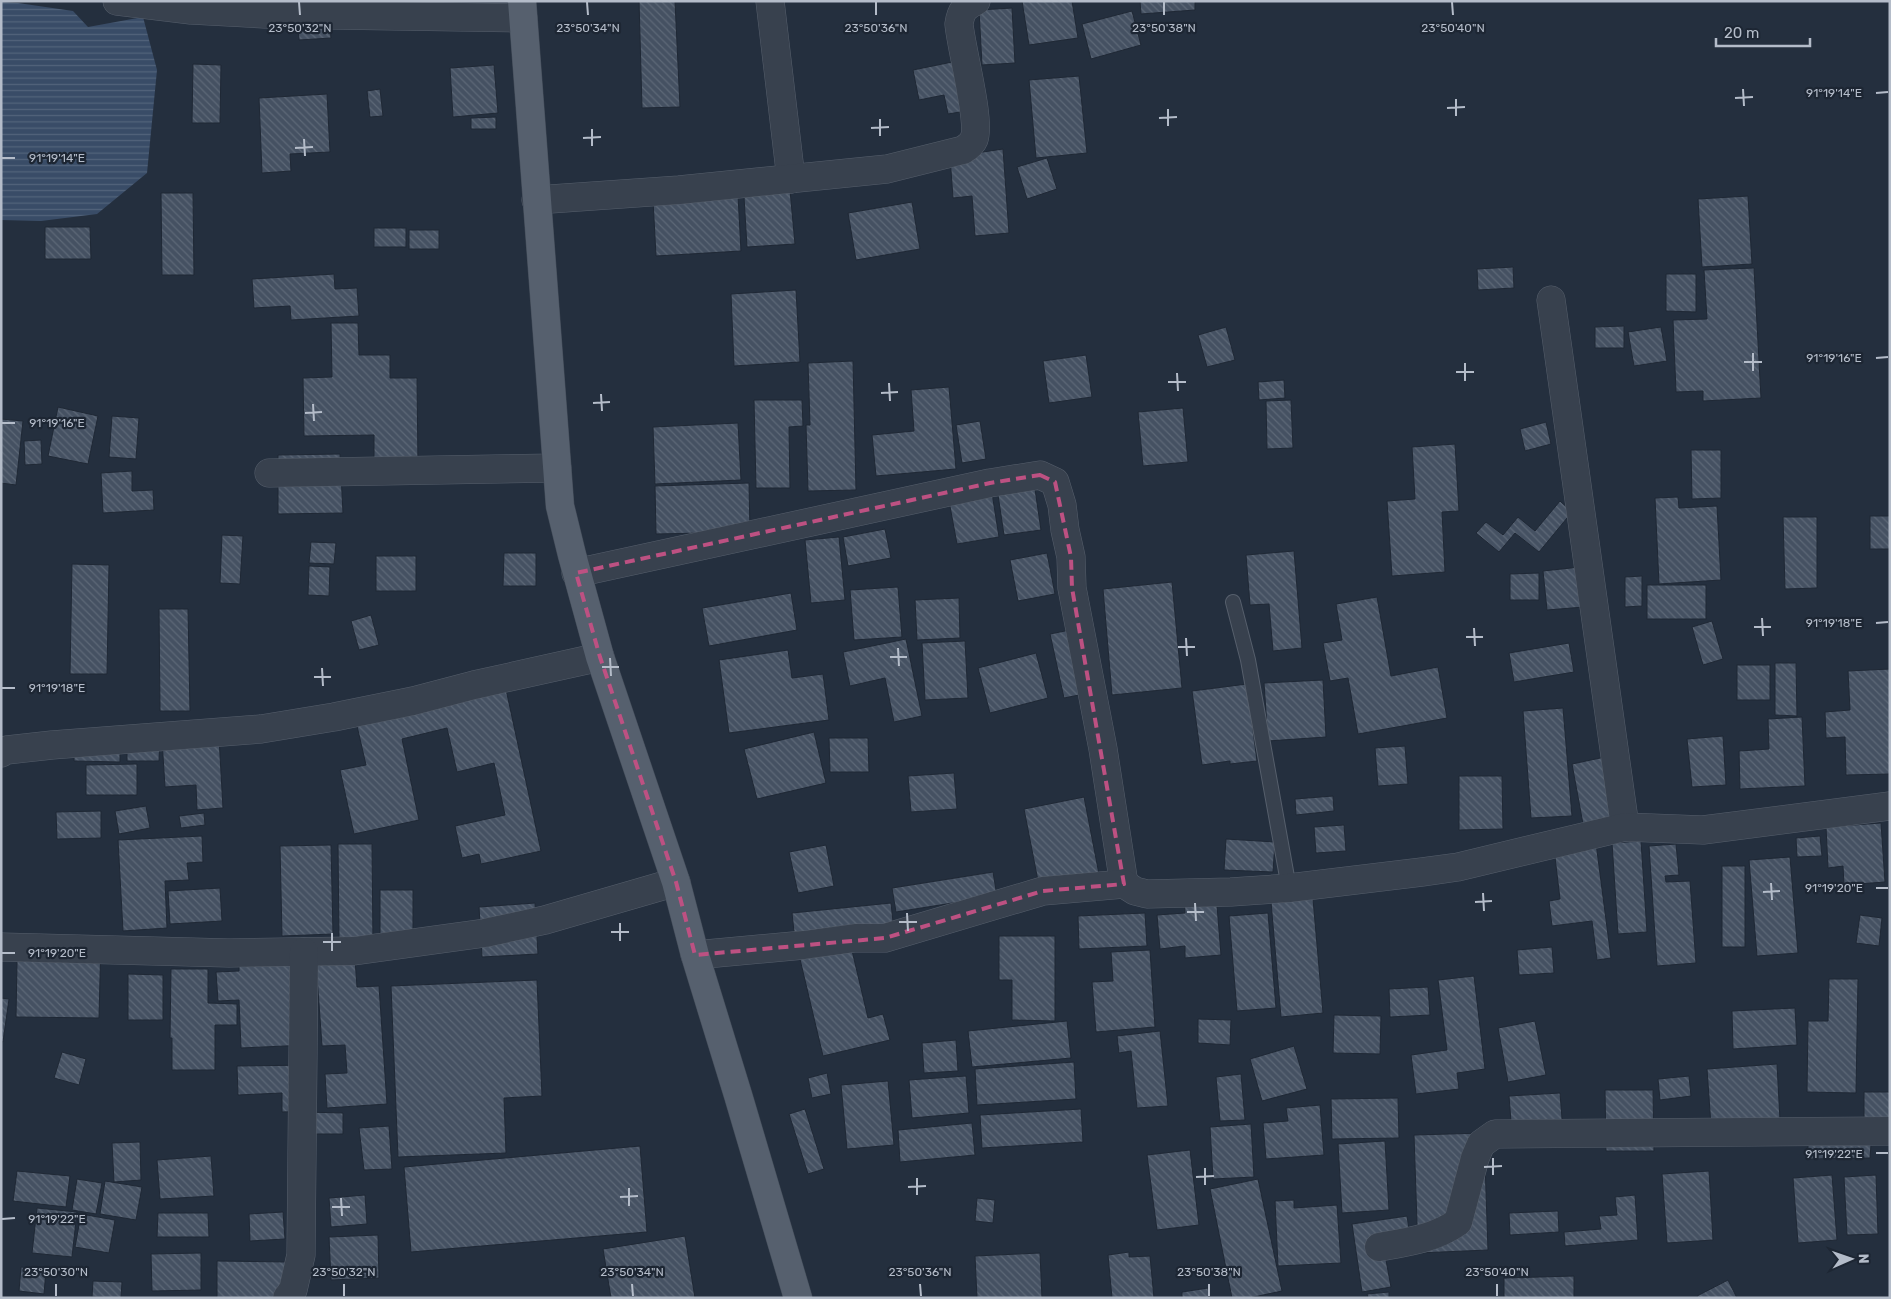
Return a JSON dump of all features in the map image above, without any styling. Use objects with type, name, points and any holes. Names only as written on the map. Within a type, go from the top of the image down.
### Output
[{"type":"main road","points":[[523,10],[560,506],[600,657],[676,882],[695,956],[798,1298]]},
{"type":"street","points":[[117,1],[191,10],[256,13],[523,10]]},
{"type":"street","points":[[770,1],[791,179]]},
{"type":"street","points":[[536,200],[791,179],[886,169],[956,153],[970,146],[975,138],[974,110],[959,24],[960,13],[965,7],[976,1]]},
{"type":"street","points":[[1551,300],[1625,827]]},
{"type":"street","points":[[269,473],[556,468]]},
{"type":"street","points":[[576,572],[990,483],[1040,475],[1055,482],[1062,506],[1071,557],[1072,588],[1103,749],[1124,884]]},
{"type":"street","points":[[1,753],[6,750],[52,744],[261,729],[325,719],[413,701],[474,685],[600,657]]},
{"type":"street","points":[[695,956],[804,946],[855,938],[885,938],[1043,891],[1124,884],[1135,891],[1147,894],[1231,892],[1289,888],[1458,867],[1625,827],[1703,830],[1890,806]]},
{"type":"street","points":[[1,947],[229,953],[354,951],[485,933],[545,920],[676,882]]},
{"type":"street","points":[[287,1298],[293,1290],[301,1255],[304,952]]},
{"type":"street","points":[[1379,1247],[1428,1238],[1447,1230],[1458,1222],[1475,1158],[1481,1144],[1495,1134],[1890,1131]]},
{"type":"lane","points":[[1233,602],[1248,660],[1289,888]]},
{"type":"highlighted area","points":[[1040,475],[1055,482],[1071,557],[1072,588],[1124,884],[1043,891],[885,938],[695,955],[676,882],[600,657],[576,573],[990,483]]},
{"type":"water","points":[[1,2],[73,11],[88,27],[143,17],[157,70],[147,173],[97,214],[41,221],[1,220]]},
{"type":"building","points":[[639,1],[675,1],[680,107],[642,108]]},
{"type":"building","points":[[1022,1],[1072,1],[1078,38],[1029,45]]},
{"type":"building","points":[[1140,1],[1195,1],[1195,10],[1141,14]]},
{"type":"building","points":[[1012,8],[1015,63],[982,65],[979,10]]},
{"type":"building","points":[[1132,11],[1141,45],[1091,59],[1082,24]]},
{"type":"building","points":[[329,14],[331,38],[299,40],[297,16]]},
{"type":"building","points":[[962,60],[972,110],[948,114],[944,95],[919,100],[913,70]]},
{"type":"building","points":[[193,64],[221,65],[220,123],[192,123]]},
{"type":"building","points":[[494,65],[498,113],[453,117],[450,68]]},
{"type":"building","points":[[1079,76],[1087,153],[1036,158],[1029,80]]},
{"type":"building","points":[[380,89],[383,116],[370,117],[367,91]]},
{"type":"building","points":[[327,94],[330,152],[290,154],[291,171],[262,173],[259,98]]},
{"type":"building","points":[[496,117],[496,129],[471,129],[471,118]]},
{"type":"building","points":[[1003,149],[1009,233],[975,236],[972,196],[953,198],[950,157]]},
{"type":"building","points":[[1047,158],[1057,189],[1027,199],[1017,167]]},
{"type":"building","points":[[790,190],[795,244],[747,247],[744,197]]},
{"type":"building","points":[[161,193],[193,193],[194,275],[162,275]]},
{"type":"building","points":[[738,195],[741,251],[656,256],[653,200]]},
{"type":"building","points":[[1748,196],[1752,264],[1702,267],[1698,199]]},
{"type":"building","points":[[912,202],[920,249],[856,260],[848,213]]},
{"type":"building","points":[[45,227],[90,227],[91,259],[45,259]]},
{"type":"building","points":[[374,228],[406,228],[406,247],[374,247]]},
{"type":"building","points":[[409,230],[439,230],[439,249],[409,249]]},
{"type":"building","points":[[1513,267],[1514,288],[1478,290],[1477,269]]},
{"type":"building","points":[[1754,268],[1761,398],[1703,401],[1703,391],[1676,392],[1673,320],[1707,319],[1704,270]]},
{"type":"building","points":[[334,274],[335,289],[357,288],[359,316],[291,320],[290,306],[254,308],[252,279]]},
{"type":"building","points":[[1666,274],[1696,274],[1696,312],[1666,311]]},
{"type":"building","points":[[796,290],[800,362],[734,366],[731,294]]},
{"type":"building","points":[[331,323],[358,323],[359,355],[390,355],[390,378],[417,378],[418,465],[374,466],[374,435],[304,436],[303,378],[332,377]]},
{"type":"building","points":[[1624,326],[1624,348],[1595,348],[1595,327]]},
{"type":"building","points":[[1226,327],[1235,360],[1207,367],[1198,335]]},
{"type":"building","points":[[1661,327],[1667,361],[1634,366],[1628,332]]},
{"type":"building","points":[[1086,355],[1092,397],[1049,403],[1043,361]]},
{"type":"building","points":[[853,361],[856,490],[808,491],[806,425],[810,425],[808,363]]},
{"type":"building","points":[[1284,380],[1285,398],[1259,400],[1258,382]]},
{"type":"building","points":[[949,387],[956,469],[876,476],[872,435],[914,431],[911,390]]},
{"type":"building","points":[[754,400],[802,400],[803,426],[789,427],[790,488],[756,488]]},
{"type":"building","points":[[1291,400],[1293,448],[1267,449],[1266,401]]},
{"type":"building","points":[[58,407],[98,416],[88,464],[48,456]]},
{"type":"building","points":[[1183,408],[1188,462],[1143,466],[1138,412]]},
{"type":"building","points":[[112,416],[139,418],[136,459],[109,457]]},
{"type":"building","points":[[1,419],[23,421],[16,485],[1,483]]},
{"type":"building","points":[[980,421],[986,459],[962,463],[956,425]]},
{"type":"building","points":[[1546,422],[1551,444],[1525,451],[1520,429]]},
{"type":"building","points":[[738,423],[741,480],[655,484],[653,427]]},
{"type":"building","points":[[41,440],[42,464],[25,465],[24,441]]},
{"type":"building","points":[[1455,444],[1459,511],[1442,512],[1445,572],[1392,576],[1387,501],[1415,499],[1412,447]]},
{"type":"building","points":[[1691,450],[1721,450],[1721,498],[1692,499]]},
{"type":"building","points":[[340,454],[343,513],[278,514],[278,455]]},
{"type":"building","points":[[132,471],[132,491],[153,490],[154,510],[103,513],[101,473]]},
{"type":"building","points":[[749,483],[750,532],[656,534],[655,486]]},
{"type":"building","points":[[1035,489],[1041,530],[1004,535],[998,495]]},
{"type":"building","points":[[992,493],[999,537],[957,544],[949,501]]},
{"type":"building","points":[[1678,497],[1679,508],[1717,506],[1721,580],[1659,584],[1655,498]]},
{"type":"building","points":[[1560,501],[1572,512],[1539,552],[1515,533],[1499,552],[1476,533],[1486,522],[1503,535],[1518,517],[1535,531]]},
{"type":"building","points":[[1870,516],[1890,516],[1890,549],[1870,549]]},
{"type":"building","points":[[1783,517],[1817,517],[1817,588],[1785,589]]},
{"type":"building","points":[[885,529],[891,558],[848,566],[843,537]]},
{"type":"building","points":[[222,535],[243,536],[240,584],[220,583]]},
{"type":"building","points":[[839,537],[845,600],[811,603],[805,540]]},
{"type":"building","points":[[311,542],[336,543],[334,564],[309,563]]},
{"type":"building","points":[[1294,551],[1302,648],[1273,651],[1269,604],[1250,605],[1246,555]]},
{"type":"building","points":[[504,553],[536,553],[536,586],[503,586]]},
{"type":"building","points":[[1047,553],[1055,594],[1018,601],[1010,560]]},
{"type":"building","points":[[376,556],[416,556],[416,591],[376,591]]},
{"type":"building","points":[[72,564],[109,565],[107,674],[70,674]]},
{"type":"building","points":[[309,566],[330,567],[329,596],[308,595]]},
{"type":"building","points":[[1580,567],[1584,607],[1547,610],[1543,571]]},
{"type":"building","points":[[1539,573],[1539,600],[1510,600],[1510,574]]},
{"type":"building","points":[[1642,576],[1642,606],[1625,607],[1625,577]]},
{"type":"building","points":[[1172,582],[1182,688],[1112,695],[1103,589]]},
{"type":"building","points":[[1647,585],[1706,585],[1706,619],[1647,619]]},
{"type":"building","points":[[898,587],[902,637],[854,640],[850,590]]},
{"type":"building","points":[[791,593],[797,630],[709,646],[702,608]]},
{"type":"building","points":[[1377,597],[1391,676],[1438,667],[1447,718],[1358,734],[1348,678],[1330,681],[1323,643],[1342,640],[1336,604]]},
{"type":"building","points":[[959,598],[960,638],[917,640],[915,600]]},
{"type":"building","points":[[159,609],[188,609],[190,711],[160,711]]},
{"type":"building","points":[[371,615],[379,645],[359,650],[351,621]]},
{"type":"building","points":[[1712,621],[1723,659],[1703,665],[1692,627]]},
{"type":"building","points":[[1070,630],[1084,694],[1064,698],[1050,634]]},
{"type":"building","points":[[906,639],[922,716],[894,722],[885,678],[850,686],[843,652]]},
{"type":"building","points":[[965,641],[968,698],[925,700],[922,643]]},
{"type":"building","points":[[1569,643],[1574,672],[1514,682],[1509,653]]},
{"type":"building","points":[[788,650],[792,678],[823,674],[829,720],[729,733],[719,660]]},
{"type":"building","points":[[1036,653],[1048,698],[990,713],[978,668]]},
{"type":"building","points":[[1775,663],[1796,663],[1797,716],[1775,715]]},
{"type":"building","points":[[1737,665],[1770,665],[1770,700],[1737,700]]},
{"type":"building","points":[[1890,669],[1890,774],[1846,775],[1845,737],[1826,738],[1825,712],[1850,710],[1848,671]]},
{"type":"building","points":[[504,680],[541,851],[481,864],[479,854],[462,858],[455,826],[505,815],[494,763],[457,772],[447,728],[402,739],[419,820],[354,834],[340,770],[366,765],[354,713]]},
{"type":"building","points":[[1323,680],[1326,737],[1268,741],[1264,683]]},
{"type":"building","points":[[1247,684],[1257,761],[1230,764],[1230,761],[1202,765],[1192,691]]},
{"type":"building","points":[[1563,708],[1572,816],[1531,818],[1523,711]]},
{"type":"building","points":[[1802,717],[1805,786],[1740,789],[1739,751],[1769,749],[1768,719]]},
{"type":"building","points":[[74,730],[120,731],[120,762],[74,761]]},
{"type":"building","points":[[814,732],[826,783],[757,799],[744,749]]},
{"type":"building","points":[[127,734],[160,734],[159,761],[127,761]]},
{"type":"building","points":[[1723,736],[1726,785],[1692,787],[1687,739]]},
{"type":"building","points":[[219,737],[223,808],[197,810],[196,785],[165,787],[162,740]]},
{"type":"building","points":[[829,738],[868,738],[869,772],[830,772]]},
{"type":"building","points":[[1405,746],[1408,784],[1378,786],[1375,748]]},
{"type":"building","points":[[1605,757],[1616,818],[1583,824],[1572,764]]},
{"type":"building","points":[[137,764],[137,795],[86,795],[86,765]]},
{"type":"building","points":[[954,773],[957,809],[911,812],[908,776]]},
{"type":"building","points":[[1459,776],[1502,776],[1503,829],[1459,830]]},
{"type":"building","points":[[1333,796],[1334,811],[1296,815],[1295,799]]},
{"type":"building","points":[[1084,797],[1099,874],[1039,886],[1024,809]]},
{"type":"building","points":[[146,806],[150,828],[119,834],[115,811]]},
{"type":"building","points":[[101,811],[101,838],[57,839],[56,812]]},
{"type":"building","points":[[204,813],[205,825],[181,828],[179,816]]},
{"type":"building","points":[[1881,823],[1885,882],[1844,885],[1843,866],[1828,868],[1826,827]]},
{"type":"building","points":[[1344,825],[1346,851],[1316,853],[1314,827]]},
{"type":"building","points":[[202,836],[203,862],[187,863],[189,880],[165,881],[167,928],[123,931],[118,840]]},
{"type":"building","points":[[1820,836],[1822,856],[1797,857],[1796,838]]},
{"type":"building","points":[[1226,839],[1275,842],[1273,872],[1224,870]]},
{"type":"building","points":[[1641,841],[1647,932],[1618,934],[1612,843]]},
{"type":"building","points":[[1596,843],[1611,958],[1597,960],[1592,921],[1552,926],[1549,901],[1560,899],[1554,849]]},
{"type":"building","points":[[338,844],[372,844],[373,942],[339,942]]},
{"type":"building","points":[[1676,844],[1679,875],[1665,876],[1666,882],[1690,881],[1696,963],[1657,966],[1649,846]]},
{"type":"building","points":[[331,845],[333,934],[282,936],[280,846]]},
{"type":"building","points":[[826,845],[834,886],[798,893],[789,852]]},
{"type":"building","points":[[1790,857],[1798,953],[1757,956],[1749,860]]},
{"type":"building","points":[[1722,866],[1745,866],[1745,947],[1722,947]]},
{"type":"building","points":[[993,872],[997,896],[896,912],[892,888]]},
{"type":"building","points":[[220,888],[222,921],[170,924],[168,891]]},
{"type":"building","points":[[380,890],[413,890],[413,936],[380,936]]},
{"type":"building","points":[[1216,893],[1221,955],[1185,958],[1185,946],[1160,949],[1157,915],[1185,913],[1184,895]]},
{"type":"building","points":[[1313,899],[1323,1013],[1281,1017],[1271,902]]},
{"type":"building","points":[[535,903],[538,954],[482,957],[479,907]]},
{"type":"building","points":[[891,903],[894,931],[795,941],[792,913]]},
{"type":"building","points":[[1145,913],[1147,946],[1079,949],[1078,916]]},
{"type":"building","points":[[1268,913],[1276,1008],[1237,1011],[1229,916]]},
{"type":"building","points":[[1860,915],[1882,918],[1879,946],[1856,943]]},
{"type":"building","points":[[999,936],[1055,936],[1055,1021],[1012,1020],[1012,980],[999,980]]},
{"type":"building","points":[[101,940],[99,1018],[16,1017],[17,961],[61,962]]},
{"type":"building","points":[[850,942],[868,1018],[883,1014],[890,1040],[823,1056],[799,955]]},
{"type":"building","points":[[1552,947],[1554,973],[1519,975],[1517,950]]},
{"type":"building","points":[[1150,950],[1155,1027],[1096,1032],[1092,982],[1113,981],[1111,952]]},
{"type":"building","points":[[355,959],[357,987],[379,986],[387,1104],[327,1108],[325,1074],[347,1073],[345,1045],[322,1046],[316,962]]},
{"type":"building","points":[[303,962],[307,1045],[241,1048],[239,1000],[218,1001],[216,972],[239,971],[239,965]]},
{"type":"building","points":[[171,969],[208,969],[208,1003],[237,1004],[237,1025],[215,1025],[215,1070],[172,1070],[172,1038],[170,1038]]},
{"type":"building","points":[[128,974],[163,975],[163,1020],[128,1020]]},
{"type":"building","points":[[1474,976],[1485,1069],[1457,1073],[1459,1089],[1416,1094],[1411,1055],[1447,1050],[1438,980]]},
{"type":"building","points":[[1829,979],[1858,979],[1856,1093],[1807,1092],[1808,1021],[1828,1021]]},
{"type":"building","points":[[537,980],[542,1096],[504,1098],[506,1153],[398,1157],[391,986]]},
{"type":"building","points":[[1428,987],[1430,1015],[1390,1017],[1389,989]]},
{"type":"building","points":[[1,998],[9,999],[3,1042],[1,1041]]},
{"type":"building","points":[[1795,1008],[1797,1045],[1733,1049],[1732,1011]]},
{"type":"building","points":[[1334,1015],[1381,1016],[1380,1054],[1333,1053]]},
{"type":"building","points":[[1198,1019],[1231,1020],[1230,1045],[1198,1043]]},
{"type":"building","points":[[1067,1021],[1071,1058],[972,1067],[968,1031]]},
{"type":"building","points":[[1535,1021],[1546,1075],[1508,1082],[1498,1028]]},
{"type":"building","points":[[1160,1031],[1168,1106],[1137,1108],[1131,1051],[1119,1053],[1117,1036]]},
{"type":"building","points":[[956,1040],[958,1071],[924,1073],[922,1043]]},
{"type":"building","points":[[1294,1046],[1307,1089],[1262,1101],[1250,1059]]},
{"type":"building","points":[[62,1052],[86,1059],[79,1085],[54,1078]]},
{"type":"building","points":[[1074,1062],[1076,1099],[977,1105],[975,1069]]},
{"type":"building","points":[[1777,1064],[1780,1120],[1711,1126],[1707,1069]]},
{"type":"building","points":[[314,1065],[315,1111],[282,1112],[282,1093],[238,1095],[237,1066]]},
{"type":"building","points":[[827,1073],[831,1094],[812,1098],[808,1078]]},
{"type":"building","points":[[1241,1074],[1245,1120],[1220,1121],[1216,1077]]},
{"type":"building","points":[[966,1076],[969,1113],[912,1118],[909,1080]]},
{"type":"building","points":[[1689,1076],[1691,1096],[1660,1100],[1658,1079]]},
{"type":"building","points":[[888,1081],[894,1145],[847,1149],[841,1085]]},
{"type":"building","points":[[1605,1090],[1653,1090],[1654,1151],[1606,1151]]},
{"type":"building","points":[[1864,1092],[1890,1092],[1890,1120],[1864,1119]]},
{"type":"building","points":[[1560,1093],[1563,1131],[1512,1135],[1509,1096]]},
{"type":"building","points":[[1398,1098],[1399,1138],[1332,1139],[1331,1099]]},
{"type":"building","points":[[1320,1105],[1324,1155],[1266,1159],[1263,1123],[1288,1121],[1286,1108]]},
{"type":"building","points":[[805,1109],[824,1169],[808,1174],[789,1114]]},
{"type":"building","points":[[1081,1109],[1083,1142],[982,1148],[980,1115]]},
{"type":"building","points":[[304,1112],[343,1113],[343,1134],[303,1134]]},
{"type":"building","points":[[972,1123],[975,1155],[900,1162],[898,1130]]},
{"type":"building","points":[[1251,1124],[1254,1177],[1213,1179],[1210,1127]]},
{"type":"building","points":[[389,1126],[392,1169],[364,1170],[359,1128]]},
{"type":"building","points":[[1484,1133],[1488,1250],[1418,1253],[1414,1135]]},
{"type":"building","points":[[1385,1141],[1389,1210],[1342,1213],[1338,1144]]},
{"type":"building","points":[[140,1142],[141,1180],[114,1182],[112,1143]]},
{"type":"building","points":[[1808,1145],[1871,1145],[1870,1158],[1808,1159]]},
{"type":"building","points":[[640,1146],[647,1232],[411,1252],[404,1167]]},
{"type":"building","points":[[1190,1150],[1199,1225],[1157,1230],[1147,1155]]},
{"type":"building","points":[[211,1156],[214,1196],[160,1199],[157,1160]]},
{"type":"building","points":[[17,1171],[70,1176],[66,1207],[13,1201]]},
{"type":"building","points":[[1709,1171],[1713,1240],[1667,1243],[1662,1174]]},
{"type":"building","points":[[1832,1175],[1837,1240],[1798,1243],[1793,1178]]},
{"type":"building","points":[[1876,1175],[1878,1234],[1847,1235],[1844,1177]]},
{"type":"building","points":[[77,1179],[102,1183],[96,1214],[72,1210]]},
{"type":"building","points":[[1258,1179],[1282,1291],[1249,1298],[1232,1298],[1210,1189]]},
{"type":"building","points":[[105,1181],[142,1187],[136,1220],[100,1214]]},
{"type":"building","points":[[365,1195],[367,1224],[331,1227],[329,1198]]},
{"type":"building","points":[[1635,1195],[1638,1240],[1565,1246],[1564,1232],[1601,1229],[1599,1216],[1617,1215],[1615,1197]]},
{"type":"building","points":[[977,1198],[995,1200],[993,1223],[975,1221]]},
{"type":"building","points":[[1294,1200],[1294,1208],[1337,1205],[1341,1263],[1278,1266],[1275,1201]]},
{"type":"building","points":[[37,1208],[77,1212],[72,1257],[32,1253]]},
{"type":"building","points":[[1558,1211],[1559,1232],[1510,1235],[1509,1213]]},
{"type":"building","points":[[283,1212],[285,1239],[250,1241],[249,1214]]},
{"type":"building","points":[[158,1213],[208,1213],[209,1237],[157,1237]]},
{"type":"building","points":[[81,1214],[115,1220],[109,1253],[75,1247]]},
{"type":"building","points":[[1407,1216],[1413,1255],[1386,1260],[1391,1287],[1362,1292],[1352,1224]]},
{"type":"building","points":[[378,1235],[379,1278],[331,1280],[329,1237]]},
{"type":"building","points":[[685,1236],[695,1298],[611,1298],[603,1249]]},
{"type":"building","points":[[1129,1252],[1129,1257],[1150,1256],[1154,1298],[1112,1298],[1108,1255]]},
{"type":"building","points":[[201,1253],[201,1290],[152,1291],[151,1254]]},
{"type":"building","points":[[1040,1253],[1042,1298],[977,1298],[975,1256]]},
{"type":"building","points":[[217,1261],[288,1262],[288,1298],[217,1298]]},
{"type":"building","points":[[21,1267],[46,1270],[44,1294],[19,1291]]},
{"type":"building","points":[[1574,1276],[1574,1298],[1504,1298],[1504,1278]]},
{"type":"building","points":[[1728,1280],[1737,1298],[1698,1298],[1697,1296]]},
{"type":"building","points":[[93,1281],[122,1282],[121,1298],[92,1297]]},
{"type":"building","points":[[1208,1288],[1209,1298],[1182,1298],[1182,1292]]},
{"type":"building","points":[[1389,1292],[1389,1298],[1368,1298],[1367,1294]]}]
